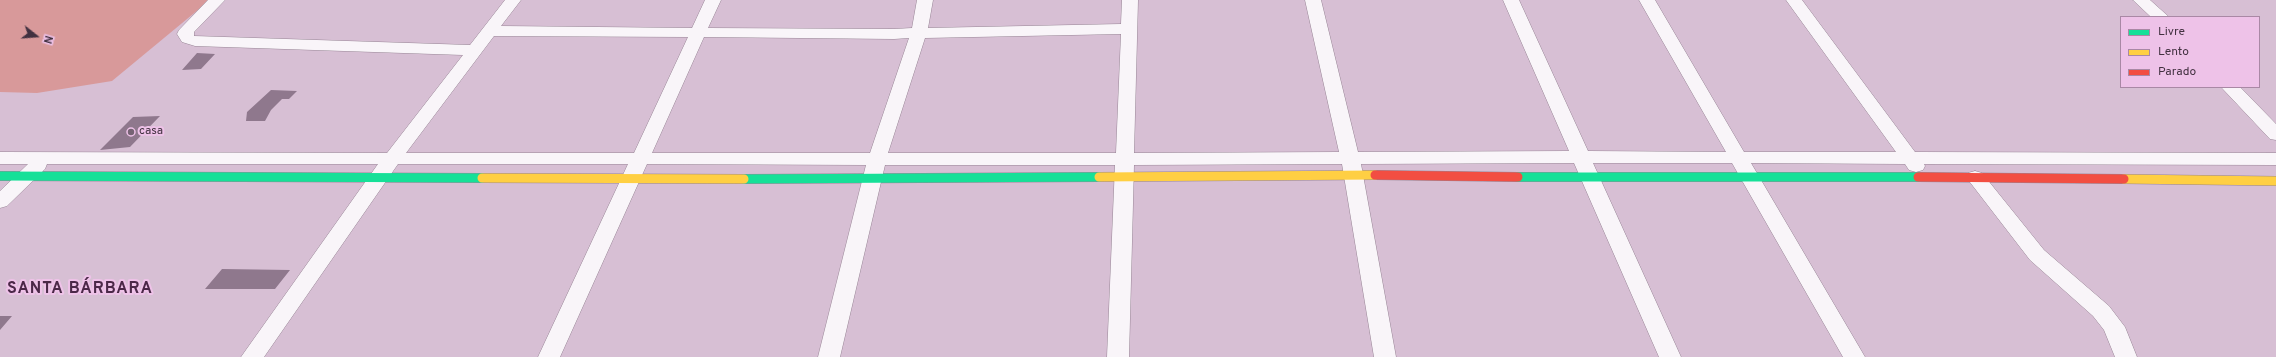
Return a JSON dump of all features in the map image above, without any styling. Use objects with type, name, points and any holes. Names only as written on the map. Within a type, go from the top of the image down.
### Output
[{"type":"street","points":[[217,0],[187,30],[185,34],[188,39],[195,41],[476,50]]},
{"type":"street","points":[[252,357],[378,178],[513,0]]},
{"type":"street","points":[[549,357],[714,0]]},
{"type":"street","points":[[829,357],[876,159],[919,32],[925,0]]},
{"type":"street","points":[[1118,357],[1130,0]]},
{"type":"street","points":[[1312,0],[1351,166],[1384,357]]},
{"type":"street","points":[[1511,0],[1670,357]]},
{"type":"street","points":[[1647,0],[1854,357]]},
{"type":"street","points":[[1794,0],[1924,178]]},
{"type":"street","points":[[2141,0],[2160,16]]},
{"type":"street","points":[[490,31],[865,34],[1129,29]]},
{"type":"street","points":[[2231,88],[2276,135]]},
{"type":"street","points":[[0,176],[378,178],[633,176],[872,178],[1124,168],[1351,166],[1581,157],[2276,160]]},
{"type":"street","points":[[0,158],[876,159],[1124,168]]},
{"type":"street","points":[[0,202],[45,158]]},
{"type":"street","points":[[200,177],[214,158]]},
{"type":"street","points":[[2130,159],[2149,179]]},
{"type":"street","points":[[1351,166],[1591,178],[1975,177],[2276,181]]},
{"type":"street","points":[[1975,177],[2037,256],[2102,312],[2114,327],[2126,357]]},
{"type":"shaded area","points":[[0,0],[210,0],[112,81],[37,93],[0,92]]},
{"type":"building","points":[[197,53],[215,54],[201,69],[182,70]]},
{"type":"building","points":[[271,90],[297,91],[289,99],[282,99],[271,110],[265,121],[246,121],[247,112]]},
{"type":"building","name":"casa","points":[[160,116],[130,147],[100,150],[133,117]]},
{"type":"building","points":[[222,269],[290,270],[275,289],[205,289]]},
{"type":"building","points":[[0,316],[12,316],[0,330]]},
{"type":"traffic: fast","points":[[0,176],[482,178]]},
{"type":"traffic: fast","points":[[744,179],[1099,177]]},
{"type":"traffic: fast","points":[[1518,177],[1918,177]]},
{"type":"traffic: slow","points":[[1099,177],[1375,175]]},
{"type":"traffic: slow","points":[[482,178],[744,179]]},
{"type":"traffic: slow","points":[[2124,179],[2276,181]]},
{"type":"traffic: jam","points":[[1375,175],[1518,177]]},
{"type":"traffic: jam","points":[[1918,177],[2124,179]]},
{"type":"place","name":"casa","points":[[131,132]]},
{"type":"district","name":"SANTA BÁRBARA","points":[[80,290]]}]
